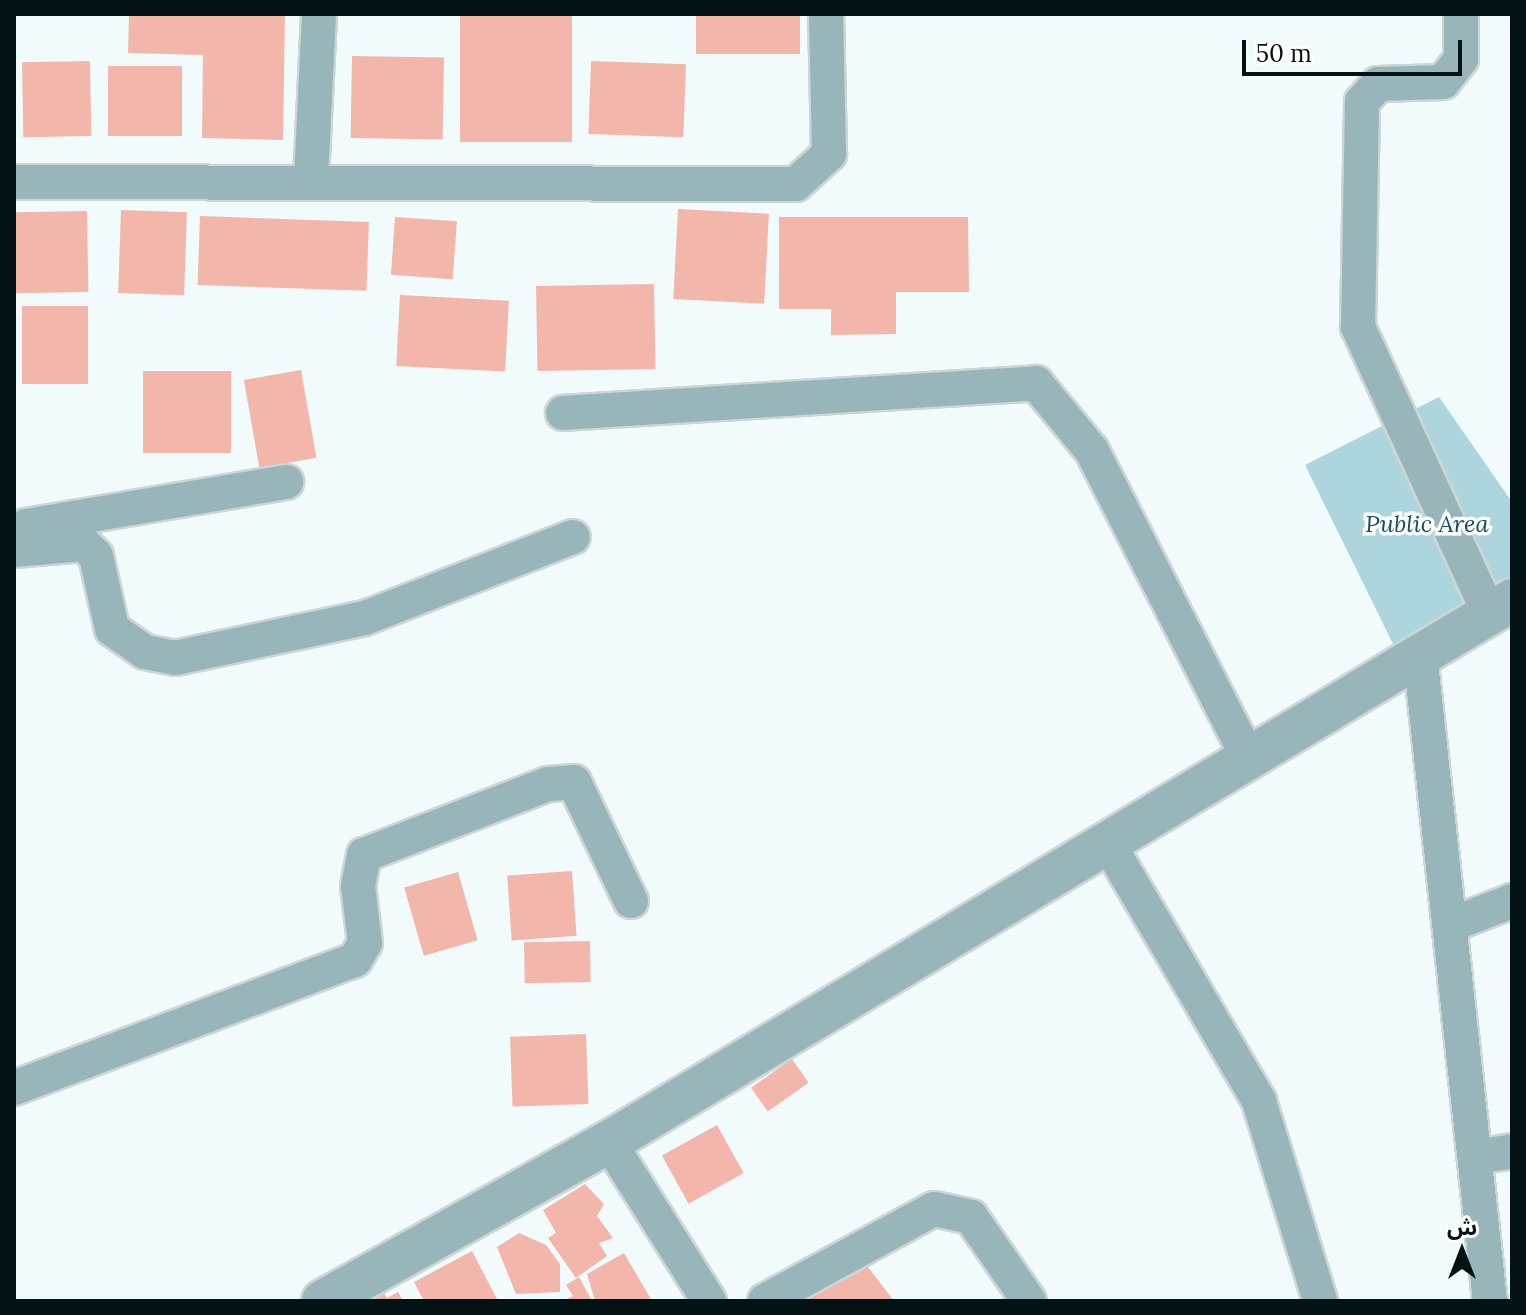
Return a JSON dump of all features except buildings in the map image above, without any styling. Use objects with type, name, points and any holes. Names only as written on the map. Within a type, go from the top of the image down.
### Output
[{"type":"street","points":[[311,179],[319,14]]},
{"type":"street","points":[[14,182],[311,179],[421,188],[796,184],[829,154],[826,14]]},
{"type":"street","points":[[323,1301],[609,1142],[1109,845],[1501,606],[1358,327],[1362,102],[1378,84],[1443,82],[1461,59],[1461,14]]},
{"type":"street","points":[[563,413],[1036,383],[1092,451],[1249,759]]},
{"type":"street","points":[[14,528],[286,482]]},
{"type":"street","points":[[14,550],[84,544],[96,556],[112,629],[145,652],[175,658],[365,618],[573,537]]},
{"type":"street","points":[[1420,654],[1453,924],[1490,1301]]},
{"type":"street","points":[[14,1088],[355,960],[365,943],[358,886],[364,855],[548,784],[574,782],[631,901]]},
{"type":"street","points":[[1109,845],[1259,1101],[1320,1301]]},
{"type":"street","points":[[1453,924],[1512,901]]},
{"type":"street","points":[[609,1142],[709,1301]]},
{"type":"street","points":[[1476,1157],[1512,1151]]},
{"type":"street","points":[[765,1301],[934,1209],[971,1217],[1029,1301]]},
{"type":"green space","name":"Public Area","points":[[1439,397],[1512,502],[1512,591],[1397,652],[1305,465]]}]
